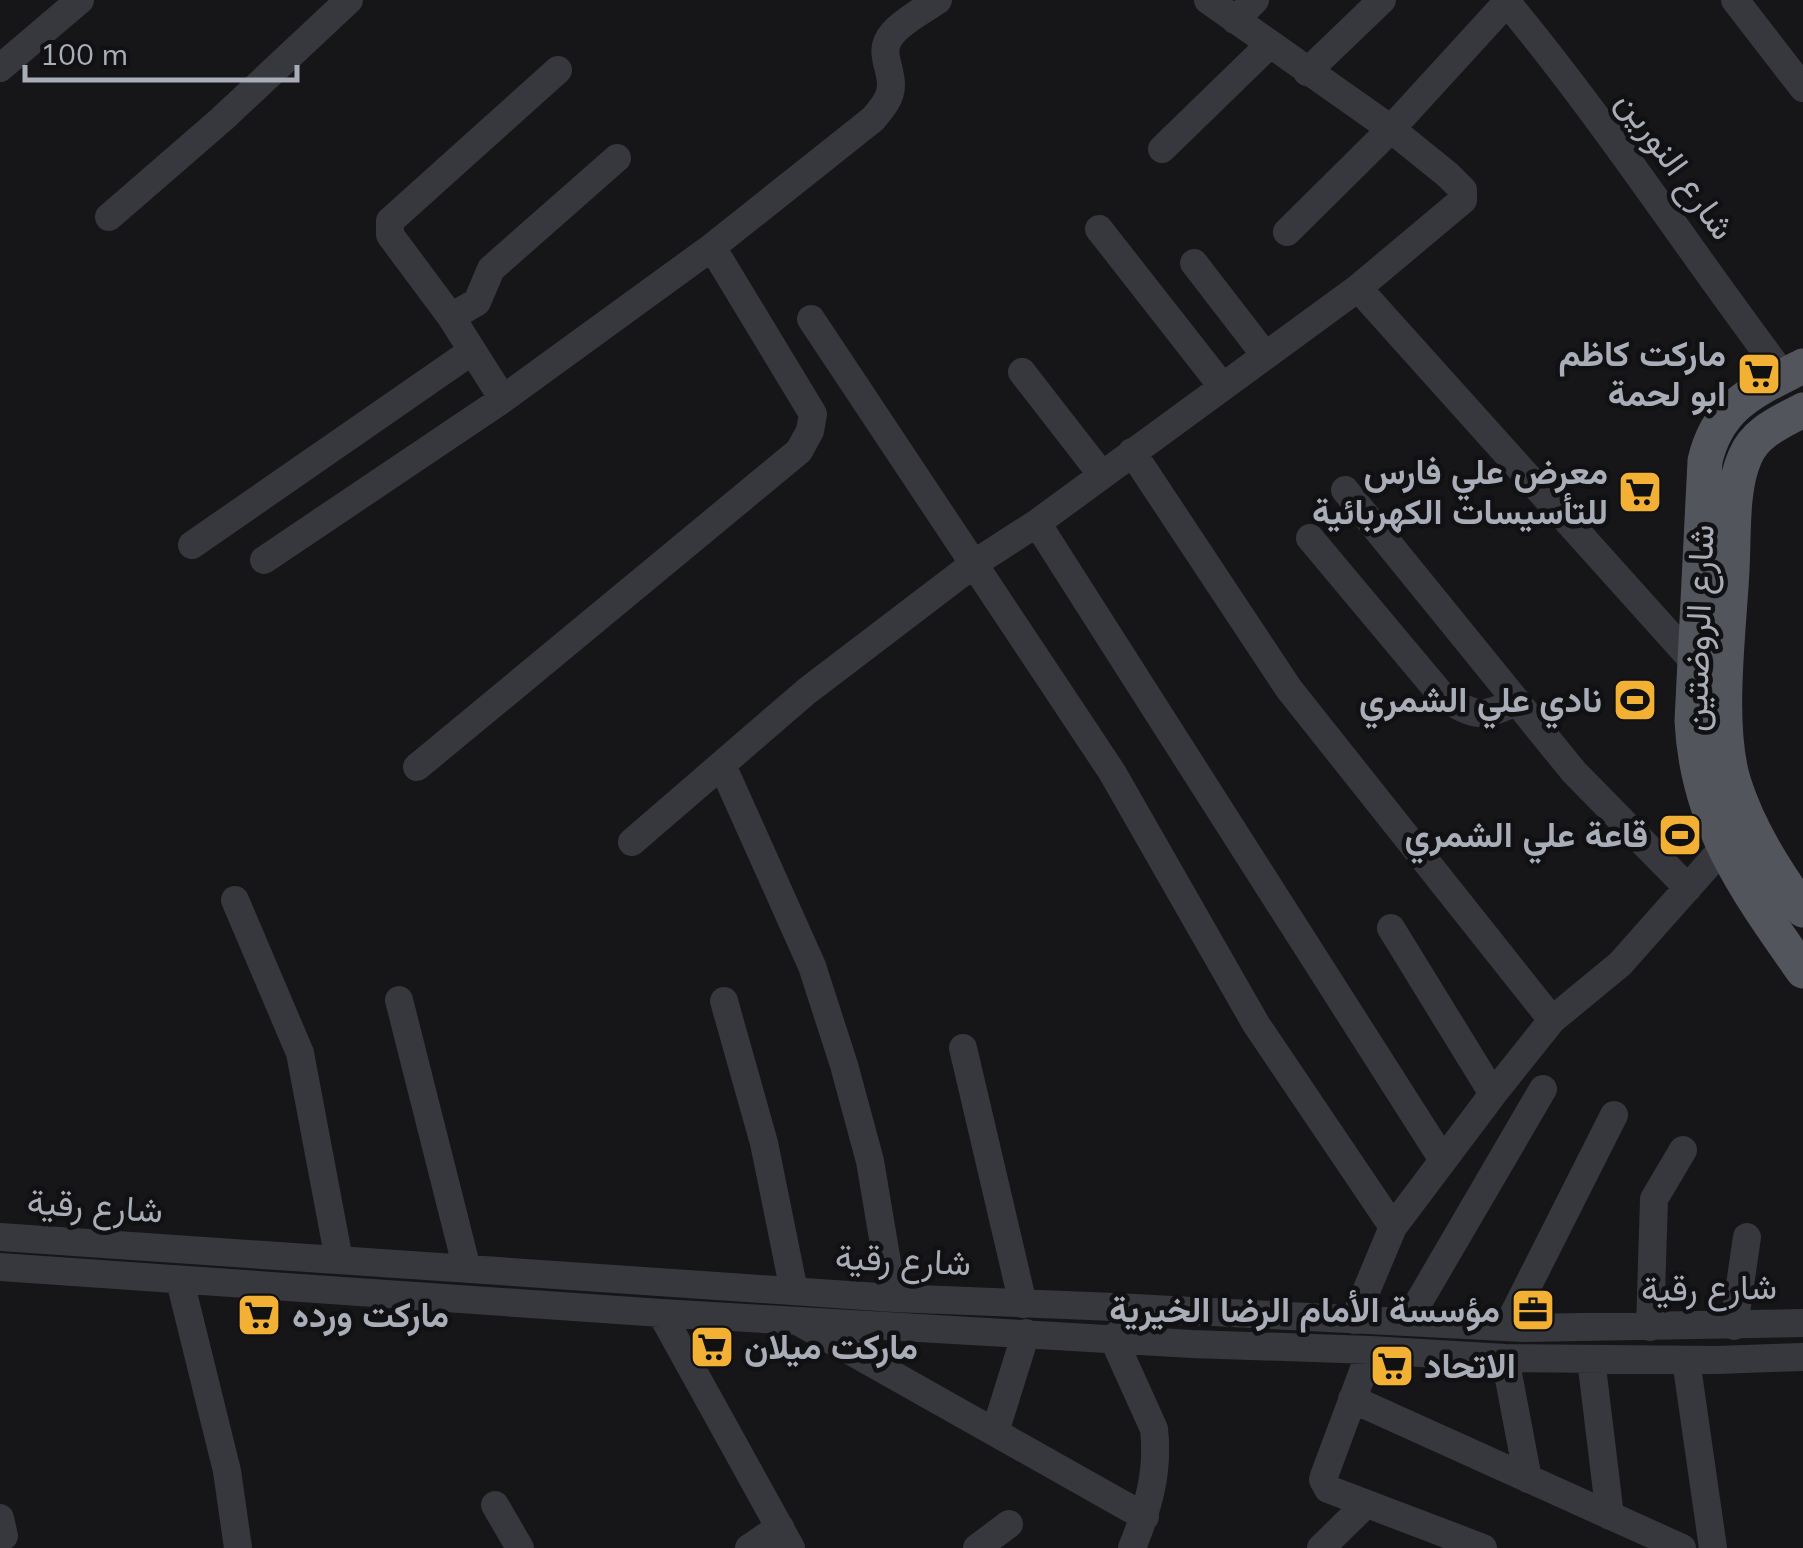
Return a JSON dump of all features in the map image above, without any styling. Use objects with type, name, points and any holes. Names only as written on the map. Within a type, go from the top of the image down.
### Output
[{"type":"main road","name":"شارع الروضتين","points":[[1793,371],[1753,392],[1730,410],[1721,420],[1708,450],[1692,721],[1696,763],[1706,804],[1723,848],[1803,971]]},
{"type":"main road","name":"شارع الروضتين","points":[[1803,410],[1758,438],[1742,464],[1736,510],[1726,720],[1729,764],[1746,814],[1763,849],[1803,910]]},
{"type":"street","points":[[0,68],[80,0]]},
{"type":"street","points":[[109,217],[349,0]]},
{"type":"street","points":[[264,560],[502,400],[712,248],[873,119],[886,103],[891,86],[884,48],[893,33],[938,0]]},
{"type":"street","points":[[632,842],[807,691],[975,563],[1037,523],[1358,288],[1464,200],[1462,190],[1448,175],[1391,129],[1269,44],[1245,10],[1208,0]]},
{"type":"street","points":[[1307,72],[1382,0]]},
{"type":"street","points":[[1734,0],[1803,88]]},
{"type":"street","points":[[1287,232],[1391,129],[1507,1]]},
{"type":"street","name":"شارع النورين","points":[[1507,1],[1726,300],[1793,371]]},
{"type":"street","points":[[1162,149],[1269,44]]},
{"type":"street","points":[[502,400],[450,317],[390,235],[390,221],[558,70]]},
{"type":"street","points":[[450,317],[477,302],[491,269],[617,158]]},
{"type":"street","points":[[1099,229],[1222,386]]},
{"type":"street","points":[[417,767],[799,451],[810,431],[813,414],[712,248]]},
{"type":"street","points":[[1194,263],[1265,355]]},
{"type":"street","points":[[1358,288],[1695,663]]},
{"type":"street","points":[[811,319],[1112,772],[1256,1024],[1393,1227]]},
{"type":"street","points":[[192,545],[472,352]]},
{"type":"street","points":[[1022,372],[1102,475]]},
{"type":"street","points":[[1132,452],[1289,689],[1552,1020]]},
{"type":"street","points":[[1345,490],[1574,772],[1688,888]]},
{"type":"street","points":[[1037,523],[1443,1160]]},
{"type":"street","points":[[1310,538],[1444,698],[1472,714],[1488,714],[1517,702]]},
{"type":"street","points":[[722,765],[812,966],[870,1161],[893,1298]]},
{"type":"street","points":[[1354,1320],[1393,1227],[1493,1094],[1552,1020],[1620,964],[1723,848]]},
{"type":"street","points":[[235,900],[300,1053],[339,1260]]},
{"type":"street","points":[[1392,928],[1493,1094]]},
{"type":"street","points":[[399,1000],[467,1269]]},
{"type":"street","points":[[724,1001],[764,1143],[794,1291]]},
{"type":"street","points":[[963,1048],[1023,1304]]},
{"type":"street","points":[[1408,1322],[1544,1089]]},
{"type":"street","points":[[1506,1327],[1614,1115]]},
{"type":"street","points":[[1650,1328],[1654,1200],[1683,1150]]},
{"type":"street","name":"شارع رقية","points":[[0,1237],[893,1298],[1354,1320],[1650,1328],[1803,1323]]},
{"type":"street","points":[[1734,1326],[1747,1237]]},
{"type":"street","name":"شارع رقية","points":[[0,1268],[1192,1344],[1591,1360],[1803,1357]]},
{"type":"street","points":[[180,1281],[227,1471],[238,1548]]},
{"type":"street","points":[[1114,1307],[1122,1313],[1124,1322],[1121,1332],[1113,1338],[1154,1429],[1155,1476],[1132,1548]]},
{"type":"street","points":[[1192,1344],[1183,1337],[1180,1327],[1184,1316],[1194,1311]]},
{"type":"street","points":[[661,1313],[785,1538],[749,1548]]},
{"type":"street","points":[[795,1320],[1145,1517]]},
{"type":"street","points":[[994,1432],[1026,1333]]},
{"type":"street","points":[[1371,1350],[1324,1480],[1328,1489],[1472,1546]]},
{"type":"street","points":[[1505,1358],[1528,1479]]},
{"type":"street","points":[[1591,1360],[1610,1516]]},
{"type":"street","points":[[1686,1360],[1713,1548]]},
{"type":"street","points":[[1352,1399],[1682,1548]]},
{"type":"street","points":[[1321,1548],[1366,1504]]},
{"type":"street","points":[[495,1506],[520,1548]]},
{"type":"street","points":[[977,1548],[1010,1524]]},
{"type":"place","name":"ماركت كاظم ابو لحمة","points":[[1759,374]]},
{"type":"place","name":"معرض علي فارس للتأسيسات الكهربائية","points":[[1640,492]]},
{"type":"place","name":"نادي علي الشمري","points":[[1635,700]]},
{"type":"place","name":"قاعة علي الشمري","points":[[1680,835]]},
{"type":"place","name":"مؤسسة الأمام الرضا الخيرية","points":[[1533,1310]]},
{"type":"place","name":"ماركت ورده","points":[[259,1315]]},
{"type":"place","name":"ماركت ميلان","points":[[712,1347]]},
{"type":"place","name":"الاتحاد","points":[[1392,1366]]}]
